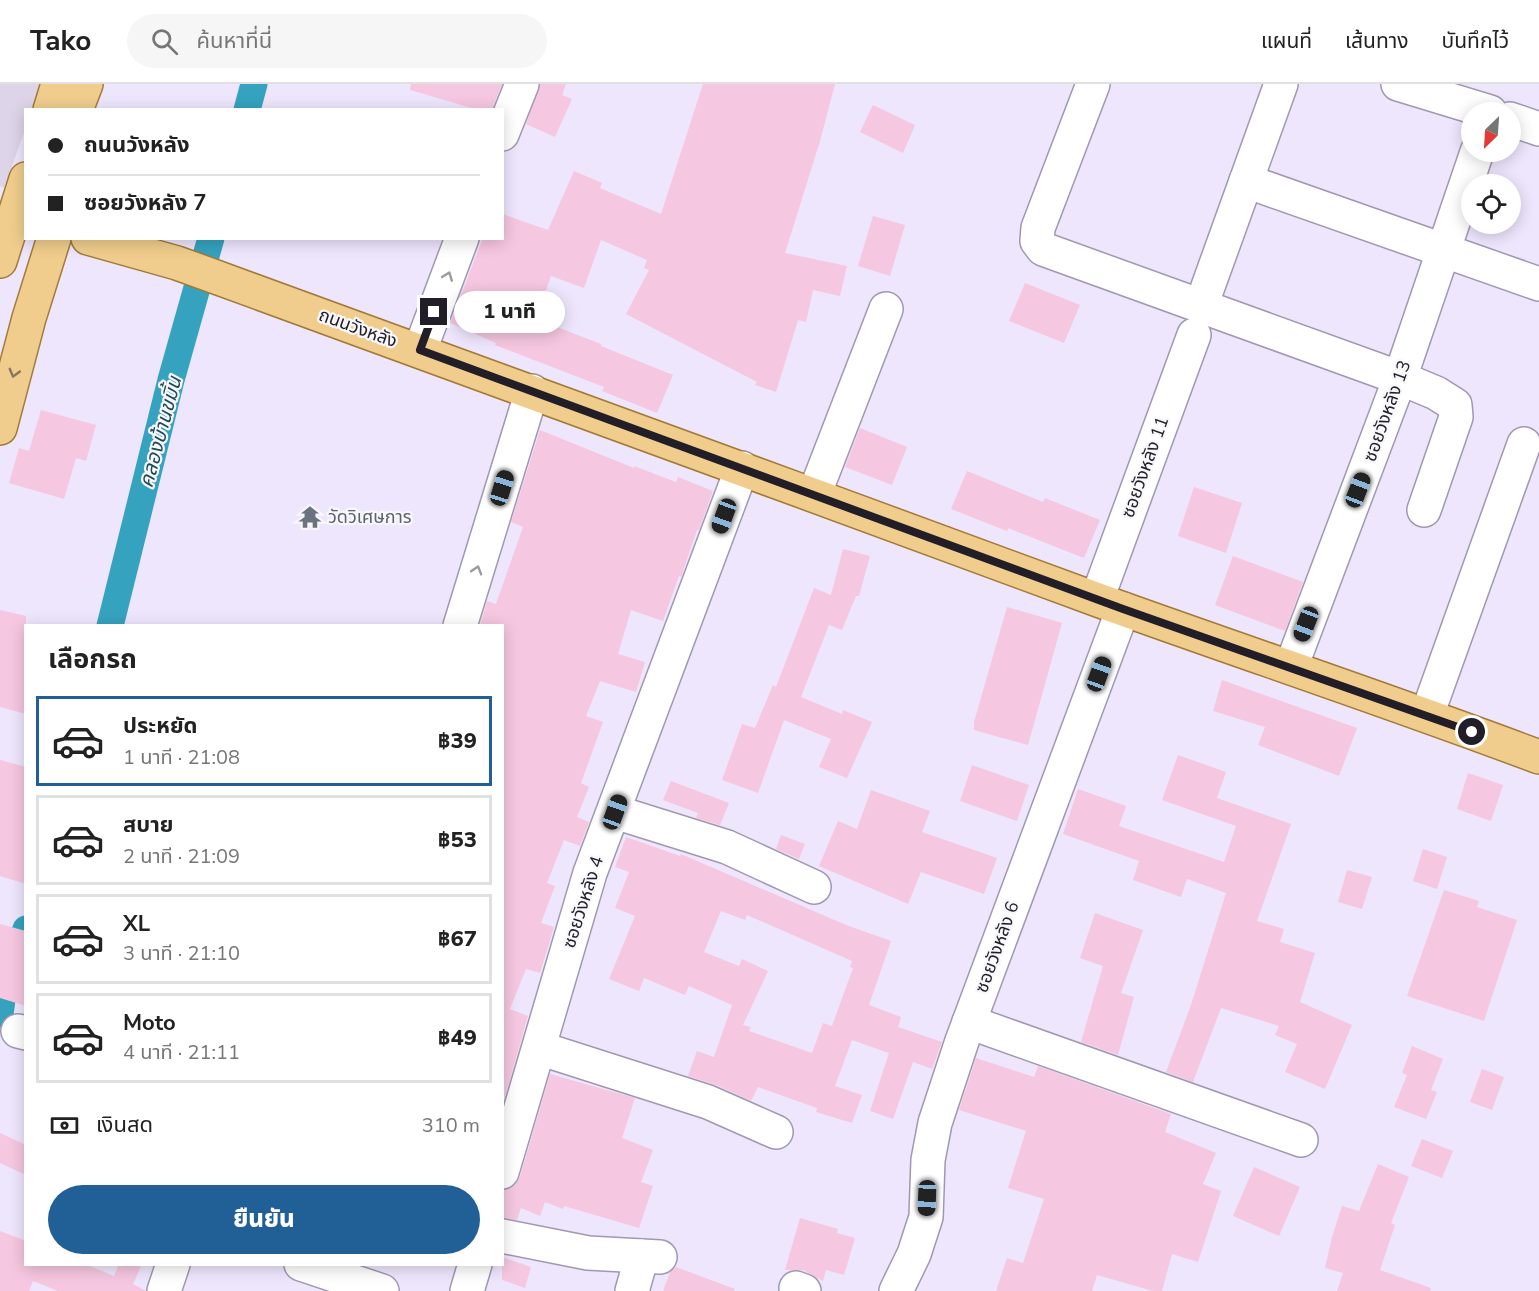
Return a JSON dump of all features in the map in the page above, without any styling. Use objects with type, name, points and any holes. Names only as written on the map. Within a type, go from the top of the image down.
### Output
[{"type":"main road","points":[[51,108],[58,84]]},
{"type":"main road","points":[[77,108],[86,84]]},
{"type":"main road","points":[[100,108],[108,84]]},
{"type":"main road","points":[[0,261],[17,201]]},
{"type":"main road","points":[[0,342],[33,240]]},
{"type":"main road","points":[[0,428],[29,318],[53,240]]},
{"type":"main road","name":"ถนนวังหลัง","points":[[95,240],[177,263],[420,350],[1110,604],[1427,715],[1539,757]]},
{"type":"street","points":[[504,129],[522,84]]},
{"type":"street","points":[[1093,84],[1038,228],[1036,241],[1043,249],[1198,320],[1401,378],[1455,405],[1456,417],[1424,510]]},
{"type":"street","name":"ซอยวังหลัง 11","points":[[1110,604],[1198,320],[1281,84]]},
{"type":"street","points":[[1398,84],[1461,103]]},
{"type":"street","points":[[1521,123],[1539,129]]},
{"type":"street","name":"ซอยวังหลัง 13","points":[[1291,667],[1401,378],[1473,162]]},
{"type":"street","points":[[1246,181],[1539,284]]},
{"type":"street","points":[[420,350],[461,240]]},
{"type":"street","points":[[814,495],[886,309]]},
{"type":"street","points":[[461,624],[532,391]]},
{"type":"street","points":[[1427,715],[1524,444]]},
{"type":"street","name":"ซอยวังหลัง 4","points":[[504,1165],[590,873],[615,812],[742,468]]},
{"type":"street","name":"ซอยวังหลัง 6","points":[[896,1291],[914,1254],[926,1217],[928,1160],[935,1123],[1110,604]]},
{"type":"street","points":[[615,812],[727,847],[814,887]]},
{"type":"street","points":[[969,1022],[1301,1140]]},
{"type":"street","points":[[539,1048],[708,1102],[776,1132]]},
{"type":"street","points":[[504,1236],[588,1253],[651,1256],[632,1291]]},
{"type":"street","points":[[164,1291],[172,1266]]},
{"type":"street","points":[[307,1266],[382,1291]]},
{"type":"street","points":[[467,1291],[474,1266]]},
{"type":"shaded area","points":[[0,84],[42,84],[33,108],[24,108],[24,133],[4,188],[0,186]]},
{"type":"building","points":[[411,84],[502,84],[493,108],[472,108],[410,90]]},
{"type":"building","points":[[540,84],[566,84],[562,95],[572,99],[555,137],[526,124]]},
{"type":"building","points":[[703,84],[835,84],[785,253],[847,266],[840,296],[813,290],[806,322],[798,320],[776,392],[755,385],[757,382],[626,314],[649,270],[644,268],[647,260],[601,240],[584,288],[551,276],[536,319],[673,375],[657,413],[602,391],[604,387],[495,345],[496,343],[450,323],[482,240],[504,240],[504,215],[548,230],[574,171],[602,183],[600,188],[661,214]]},
{"type":"building","points":[[873,105],[915,125],[903,153],[860,132]]},
{"type":"building","points":[[873,216],[905,225],[890,276],[858,266]]},
{"type":"building","points":[[1025,283],[1080,305],[1064,343],[1009,321]]},
{"type":"building","points":[[41,410],[96,425],[86,461],[76,458],[64,499],[9,483],[19,448],[29,451]]},
{"type":"building","points":[[860,428],[907,447],[892,485],[845,467]]},
{"type":"building","points":[[540,430],[634,468],[634,466],[676,482],[678,477],[713,491],[663,621],[631,610],[618,654],[645,662],[636,692],[600,681],[586,716],[603,722],[581,783],[589,787],[577,817],[589,822],[580,846],[564,840],[547,883],[555,886],[541,923],[554,927],[540,973],[526,969],[510,1009],[528,1016],[504,1100],[504,624],[481,624],[487,601],[496,604],[523,527],[511,522]]},
{"type":"building","points":[[967,471],[1043,502],[1045,498],[1100,520],[1084,558],[1008,528],[1007,531],[951,509]]},
{"type":"building","points":[[1194,487],[1242,503],[1226,553],[1178,536]]},
{"type":"building","points":[[843,549],[870,556],[859,596],[856,596],[842,630],[829,625],[801,697],[842,714],[843,710],[872,722],[847,778],[819,767],[831,739],[784,720],[758,793],[722,780],[742,724],[755,728],[773,685],[776,687],[814,588],[831,595]]},
{"type":"building","points":[[1233,556],[1303,582],[1285,631],[1215,605]]},
{"type":"building","points":[[1007,607],[1062,623],[1028,745],[974,730],[974,722]]},
{"type":"building","points":[[0,610],[26,616],[26,624],[24,624],[24,713],[0,707]]},
{"type":"building","points":[[1222,680],[1357,728],[1339,776],[1258,745],[1265,727],[1213,711]]},
{"type":"building","points":[[1178,755],[1226,772],[1217,798],[1291,824],[1257,921],[1284,929],[1280,942],[1315,953],[1300,1002],[1352,1025],[1325,1089],[1285,1072],[1297,1044],[1275,1035],[1279,1026],[1221,1008],[1193,1082],[1166,1072],[1191,1005],[1226,893],[1187,879],[1181,897],[1133,880],[1139,861],[1063,834],[1078,789],[1126,806],[1119,826],[1224,862],[1236,826],[1162,800]]},
{"type":"building","points":[[0,760],[24,766],[24,883],[0,876]]},
{"type":"building","points":[[972,765],[1029,785],[1017,821],[960,801]]},
{"type":"building","points":[[1468,773],[1503,785],[1491,821],[1457,809]]},
{"type":"building","points":[[671,781],[729,803],[720,825],[696,818],[698,813],[663,800]]},
{"type":"building","points":[[871,790],[930,811],[922,832],[997,858],[984,894],[921,872],[908,904],[819,866],[838,821],[857,829]]},
{"type":"building","points":[[781,835],[805,844],[799,859],[776,849]]},
{"type":"building","points":[[626,837],[680,856],[681,854],[846,925],[891,941],[869,1005],[901,1017],[898,1027],[942,1042],[932,1069],[913,1062],[893,1119],[870,1111],[889,1053],[852,1040],[835,1086],[862,1095],[852,1123],[816,1112],[817,1108],[758,1087],[751,1101],[716,1085],[688,1076],[697,1051],[714,1057],[732,1005],[689,986],[685,995],[644,978],[639,991],[609,979],[635,916],[615,908],[629,872],[615,867]],"holes":[[[721,911],[745,920],[747,915],[852,961],[850,967],[853,968],[832,1026],[823,1023],[812,1053],[749,1031],[751,1027],[743,1025],[768,971],[742,959],[739,966],[704,952]]]},
{"type":"building","points":[[1423,849],[1447,857],[1437,889],[1413,881]]},
{"type":"building","points":[[1347,870],[1372,877],[1362,909],[1338,902]]},
{"type":"building","points":[[1444,890],[1479,901],[1477,907],[1517,920],[1484,1021],[1407,996]]},
{"type":"building","points":[[1095,913],[1143,930],[1121,993],[1134,997],[1118,1055],[1081,1042],[1103,966],[1080,958]]},
{"type":"building","points":[[0,924],[24,930],[24,1005],[0,998]]},
{"type":"building","points":[[1412,1046],[1443,1059],[1431,1090],[1437,1092],[1426,1119],[1394,1107],[1407,1075],[1402,1073]]},
{"type":"building","points":[[976,1058],[1034,1077],[1038,1066],[1171,1114],[1165,1132],[1216,1153],[1203,1184],[1221,1191],[1198,1262],[1172,1254],[1162,1291],[1153,1291],[1097,1275],[1092,1291],[996,1291],[1007,1258],[1023,1263],[1044,1199],[1008,1188],[1026,1131],[959,1110]]},
{"type":"building","points":[[1482,1069],[1504,1077],[1492,1110],[1470,1102]]},
{"type":"building","points":[[550,1074],[635,1098],[622,1138],[653,1150],[641,1182],[653,1186],[639,1228],[564,1206],[563,1209],[545,1202],[540,1216],[521,1208],[517,1220],[504,1218],[504,1190],[515,1185],[520,1177]]},
{"type":"building","points":[[0,1133],[24,1144],[24,1174],[0,1163]]},
{"type":"building","points":[[1422,1139],[1453,1151],[1442,1178],[1411,1166]]},
{"type":"building","points":[[1378,1164],[1409,1177],[1391,1223],[1395,1225],[1380,1270],[1431,1288],[1430,1291],[1337,1291],[1343,1273],[1325,1268],[1342,1206],[1359,1211]]},
{"type":"building","points":[[1254,1167],[1300,1187],[1279,1236],[1233,1216]]},
{"type":"building","points":[[800,1218],[838,1229],[837,1233],[855,1238],[844,1275],[826,1270],[823,1281],[803,1270],[785,1270]]},
{"type":"building","points":[[0,1231],[24,1240],[24,1266],[90,1266],[114,1276],[118,1266],[141,1266],[133,1284],[146,1291],[58,1291],[33,1281],[29,1291],[0,1291]]},
{"type":"building","points":[[504,1258],[531,1267],[525,1288],[502,1280]]},
{"type":"building","points":[[676,1267],[735,1289],[734,1291],[663,1291],[670,1272]]},
{"type":"waterway","name":"คลองบ้านขมิ้น","points":[[248,108],[254,84]]},
{"type":"waterway","name":"คลองบ้านขมิ้น","points":[[110,624],[171,380],[210,240]]},
{"type":"waterway","name":"คลองบ้านขมิ้น","points":[[0,1014],[4,986],[24,934]]},
{"type":"place","name":"วัดวิเศษการ","points":[[310,517]]},
{"type":"route","points":[[434,312],[420,350],[1123,609],[1472,732]]}]
